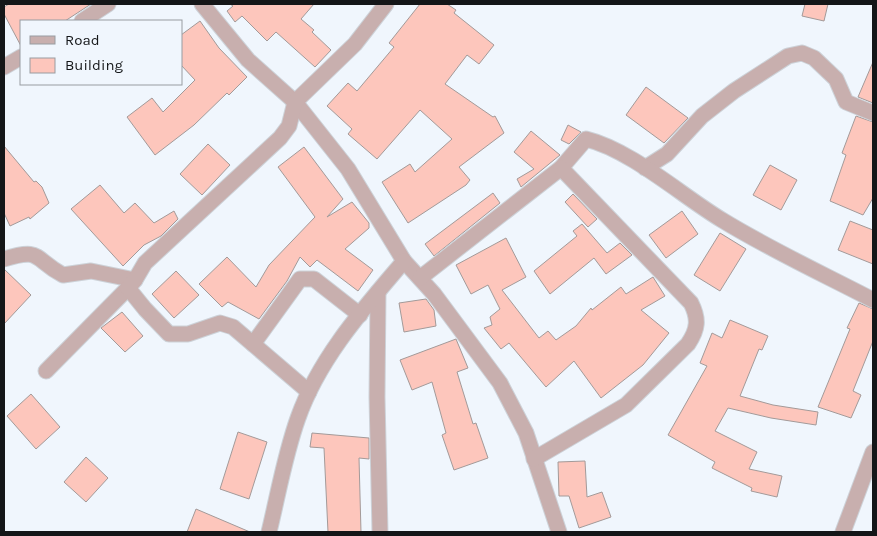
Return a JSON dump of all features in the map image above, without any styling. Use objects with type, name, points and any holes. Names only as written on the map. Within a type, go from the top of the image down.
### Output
[{"type":"street","points":[[84,20],[108,4]]},
{"type":"street","points":[[202,4],[248,60],[294,102],[348,169],[404,260],[420,278],[500,383],[526,433],[559,532]]},
{"type":"street","points":[[46,371],[132,284],[145,263],[280,138],[289,126],[294,102],[355,44],[386,4]]},
{"type":"street","points":[[645,168],[667,154],[702,116],[734,91],[788,56],[802,53],[814,58],[836,80],[846,102],[873,113]]},
{"type":"street","points":[[4,67],[20,58]]},
{"type":"street","points":[[420,278],[561,168],[586,139],[597,142],[645,168],[723,220],[873,300]]},
{"type":"street","points":[[534,459],[626,406],[688,344],[696,332],[697,315],[691,303],[561,168]]},
{"type":"street","points":[[4,259],[24,253],[35,255],[63,275],[90,271],[132,284],[145,309],[169,334],[188,334],[220,323],[233,326],[310,392]]},
{"type":"street","points":[[269,532],[298,418],[310,392],[336,346],[404,260]]},
{"type":"street","points":[[253,344],[300,279],[314,279],[360,315]]},
{"type":"street","points":[[378,292],[377,396],[380,532]]},
{"type":"street","points":[[843,532],[873,452]]},
{"type":"building","points":[[9,4],[91,4],[67,20],[20,20],[20,44],[4,14],[4,7]]},
{"type":"building","points":[[230,4],[314,4],[301,19],[314,30],[312,32],[331,50],[315,67],[276,32],[267,41],[242,16],[235,22],[227,11],[233,6]]},
{"type":"building","points":[[420,4],[447,4],[456,10],[454,13],[494,45],[479,64],[467,55],[445,84],[493,117],[495,116],[504,133],[459,167],[470,180],[466,185],[408,223],[382,182],[410,164],[415,172],[452,139],[420,110],[377,159],[348,134],[352,129],[327,106],[348,83],[357,91],[394,47],[389,43]]},
{"type":"building","points":[[805,4],[828,4],[824,21],[802,16]]},
{"type":"building","points":[[200,21],[219,48],[247,77],[229,95],[227,93],[194,125],[155,155],[127,117],[152,98],[163,112],[195,80],[182,66],[182,34]]},
{"type":"building","points":[[873,62],[873,103],[858,97]]},
{"type":"building","points":[[646,87],[688,118],[664,143],[626,115]]},
{"type":"building","points":[[856,116],[873,122],[873,198],[863,215],[830,201],[846,155],[842,153]]},
{"type":"building","points":[[568,125],[581,132],[569,144],[561,140]]},
{"type":"building","points":[[531,131],[560,155],[521,187],[517,179],[534,169],[514,152]]},
{"type":"building","points":[[208,144],[230,165],[202,195],[180,174]]},
{"type":"building","points":[[4,146],[34,182],[36,181],[42,187],[49,203],[30,219],[29,217],[10,226],[4,213]]},
{"type":"building","points":[[304,147],[343,199],[327,217],[352,202],[369,223],[369,228],[345,249],[373,270],[358,291],[317,260],[310,267],[300,257],[287,281],[259,319],[228,302],[222,307],[199,284],[227,257],[256,287],[269,265],[315,217],[278,167]]},
{"type":"building","points":[[770,165],[797,180],[781,210],[753,195]]},
{"type":"building","points":[[100,185],[124,213],[135,203],[154,223],[174,211],[178,219],[161,236],[144,245],[123,266],[71,209]]},
{"type":"building","points":[[493,193],[500,203],[434,256],[425,244]]},
{"type":"building","points":[[573,194],[597,219],[588,227],[565,202]]},
{"type":"building","points":[[682,211],[698,234],[666,258],[649,235]]},
{"type":"building","points":[[850,221],[873,230],[873,264],[838,250]]},
{"type":"building","points":[[582,224],[607,253],[620,243],[632,255],[606,274],[594,258],[550,294],[534,271],[577,236],[573,231]]},
{"type":"building","points":[[720,233],[746,249],[720,291],[694,275]]},
{"type":"building","points":[[506,238],[526,277],[502,290],[539,338],[548,331],[556,340],[576,326],[591,308],[592,310],[621,287],[626,294],[653,277],[665,296],[641,310],[669,333],[643,365],[601,398],[574,361],[546,387],[509,343],[501,349],[484,328],[492,325],[490,317],[500,309],[488,285],[471,294],[456,265]]},
{"type":"building","points":[[4,269],[31,295],[4,324]]},
{"type":"building","points":[[176,271],[199,295],[174,318],[152,294]]},
{"type":"building","points":[[426,299],[434,310],[436,326],[404,332],[399,303]]},
{"type":"building","points":[[859,303],[873,309],[873,341],[853,391],[861,395],[851,418],[818,407],[850,329],[847,328]]},
{"type":"building","points":[[122,312],[143,336],[125,352],[101,328]]},
{"type":"building","points":[[730,320],[768,336],[762,350],[759,349],[740,396],[773,405],[818,412],[816,425],[771,418],[728,408],[715,431],[757,452],[749,469],[782,476],[777,497],[751,491],[752,488],[712,468],[715,462],[668,435],[707,366],[700,363],[712,333],[722,338]]},
{"type":"building","points":[[456,339],[468,368],[457,372],[473,424],[476,423],[488,458],[454,470],[442,435],[446,433],[432,382],[412,390],[400,360]]},
{"type":"building","points":[[31,394],[60,427],[36,449],[7,416]]},
{"type":"building","points":[[238,432],[267,442],[249,499],[220,489]]},
{"type":"building","points":[[312,433],[369,438],[369,459],[359,458],[361,532],[328,532],[324,448],[310,447]]},
{"type":"building","points":[[86,457],[108,478],[86,502],[64,482]]},
{"type":"building","points":[[585,461],[587,497],[602,492],[611,517],[579,528],[569,496],[559,496],[558,462]]},
{"type":"building","points":[[196,509],[250,532],[187,532]]}]
